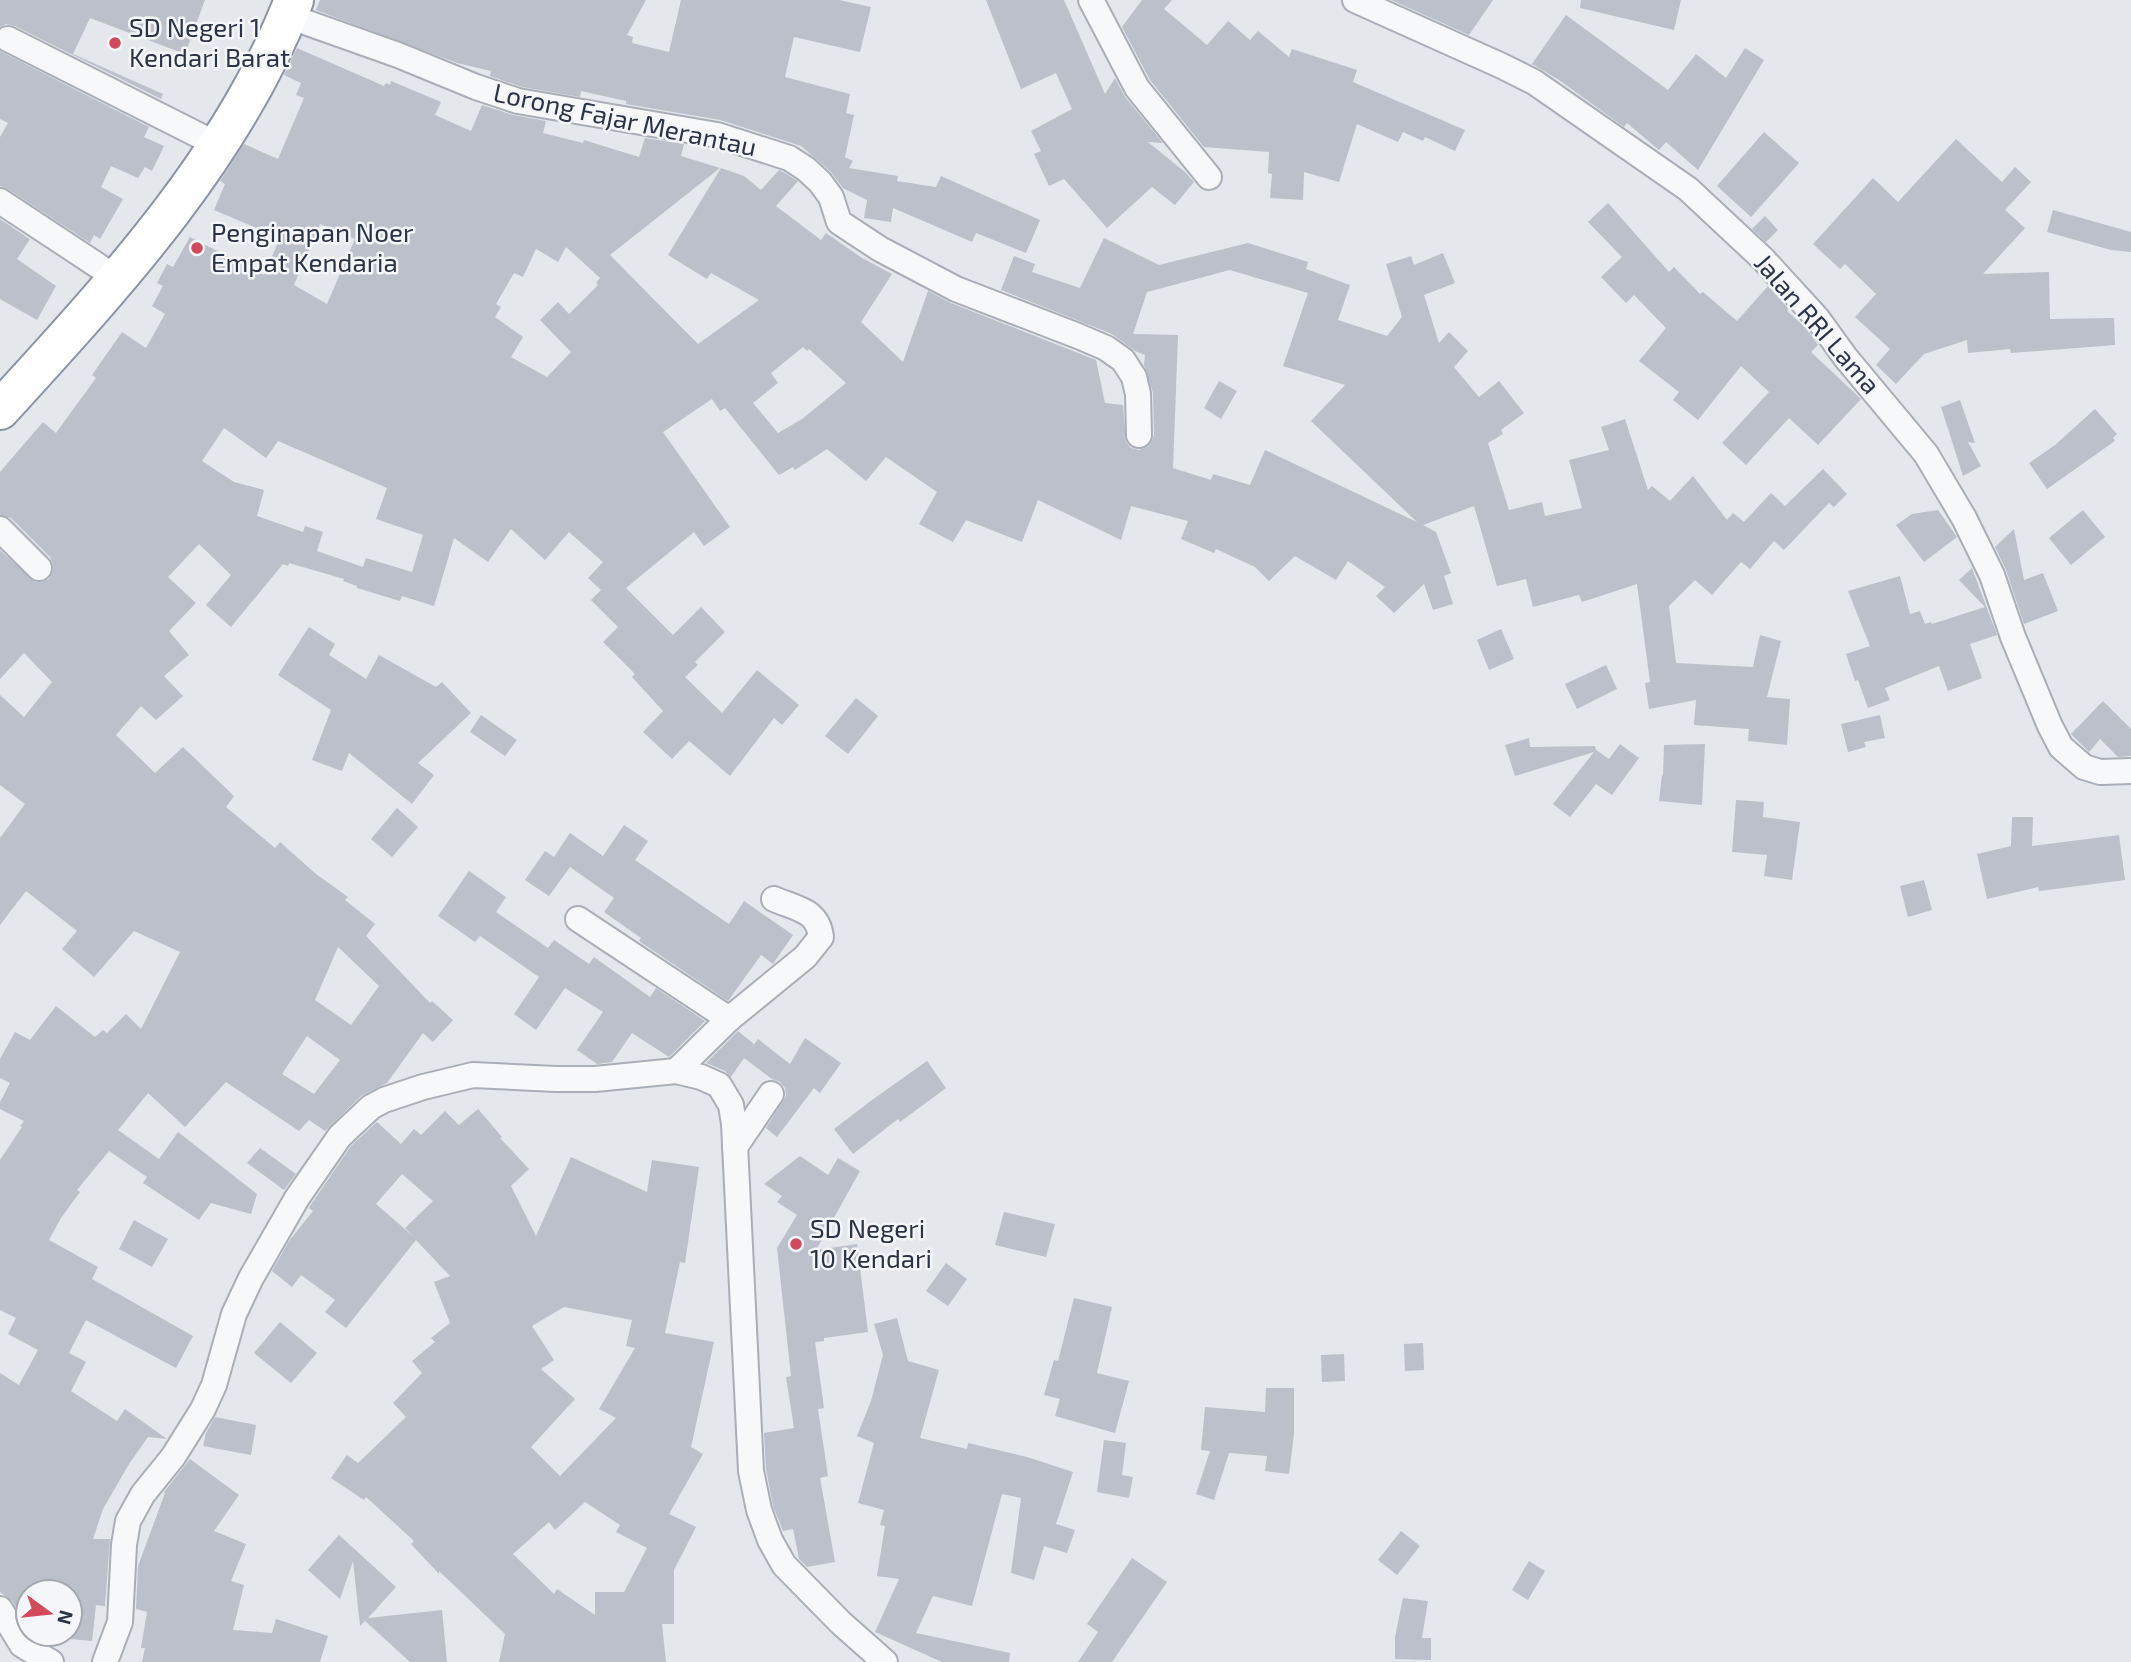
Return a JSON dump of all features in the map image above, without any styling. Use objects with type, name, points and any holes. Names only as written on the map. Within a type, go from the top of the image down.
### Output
[{"type":"highway","points":[[0,410],[118,279],[206,164],[250,91],[291,8]]},
{"type":"street","points":[[1091,0],[1137,88],[1209,177]]},
{"type":"street","name":"Jalan RRI Lama","points":[[1355,0],[1534,82],[1688,189],[1763,259],[1817,318],[1846,358],[1926,454],[1964,518],[1992,575],[2013,637],[2061,747],[2084,767],[2100,772],[2131,771]]},
{"type":"street","name":"Lorong Fajar Merantau","points":[[291,8],[398,55],[511,99],[717,135],[789,158],[806,169],[831,197],[839,222],[880,249],[956,289],[1078,336],[1106,348],[1122,360],[1134,377],[1138,394],[1139,435]]},
{"type":"street","points":[[8,39],[218,145]]},
{"type":"street","points":[[0,201],[118,279]]},
{"type":"street","points":[[0,529],[39,568]]},
{"type":"street","points":[[676,1071],[729,1019],[805,957],[821,937],[815,917],[774,899]]},
{"type":"street","points":[[578,919],[729,1019]]},
{"type":"street","points":[[105,1662],[120,1622],[128,1521],[203,1409],[214,1385],[234,1314],[251,1278],[297,1198],[322,1160],[354,1121],[384,1100],[473,1075],[582,1079],[676,1071],[719,1085],[727,1095],[733,1114],[751,1471],[759,1510],[784,1565],[841,1623],[885,1662]]},
{"type":"street","points":[[735,1147],[771,1094]]},
{"type":"street","points":[[0,1609],[22,1645],[51,1662]]},
{"type":"building","points":[[0,0],[205,0],[185,54],[90,18],[73,54],[163,94],[161,99],[15,26],[6,24],[0,27]]},
{"type":"building","points":[[320,0],[646,0],[627,35],[633,37],[632,43],[669,52],[681,0],[839,0],[871,7],[860,52],[794,37],[785,77],[850,94],[846,113],[854,115],[845,157],[853,161],[849,168],[898,176],[897,181],[936,187],[941,176],[1040,220],[1026,253],[976,233],[972,242],[893,208],[891,222],[864,218],[867,200],[843,188],[830,171],[801,146],[720,120],[626,104],[626,101],[581,91],[580,97],[522,87],[490,76],[491,71],[457,63],[316,10]]},
{"type":"building","points":[[986,0],[1064,0],[1105,94],[1115,78],[1125,97],[1163,143],[1148,142],[1194,182],[1175,205],[1152,187],[1107,228],[1064,179],[1049,186],[1034,154],[1041,151],[1031,131],[1072,109],[1056,73],[1021,89]]},
{"type":"building","points":[[1142,0],[1172,0],[1164,9],[1207,45],[1228,21],[1250,40],[1258,31],[1289,57],[1292,49],[1357,70],[1353,82],[1465,130],[1455,151],[1425,137],[1423,141],[1403,132],[1398,142],[1357,124],[1339,182],[1304,172],[1303,200],[1270,198],[1272,174],[1268,173],[1269,152],[1204,147],[1150,80],[1122,27]]},
{"type":"building","points":[[1391,0],[1493,0],[1469,35]]},
{"type":"building","points":[[1581,0],[1681,0],[1674,30],[1580,8]]},
{"type":"building","points":[[1566,15],[1668,90],[1696,54],[1726,78],[1745,48],[1764,60],[1698,170],[1666,142],[1659,150],[1627,123],[1624,127],[1532,64]]},
{"type":"building","points":[[297,48],[384,86],[386,83],[390,85],[391,81],[441,102],[435,115],[471,131],[482,105],[513,115],[546,121],[543,133],[583,143],[584,140],[639,157],[645,138],[684,144],[681,156],[720,168],[610,255],[698,344],[759,300],[711,273],[707,279],[668,255],[721,168],[744,176],[761,190],[779,170],[798,181],[776,206],[821,240],[826,233],[862,258],[892,274],[861,322],[903,362],[928,291],[951,303],[1096,360],[1105,403],[1123,405],[1126,442],[1131,448],[1139,450],[1147,447],[1154,435],[1153,393],[1144,365],[1145,355],[1112,334],[1001,290],[1014,256],[1035,264],[1032,272],[1080,288],[1104,238],[1159,265],[1248,243],[1308,262],[1306,269],[1350,285],[1338,320],[1387,336],[1402,317],[1386,264],[1411,256],[1414,265],[1443,253],[1455,283],[1424,295],[1439,343],[1449,332],[1468,351],[1454,367],[1479,397],[1499,381],[1524,413],[1501,430],[1503,434],[1488,443],[1509,510],[1542,502],[1545,516],[1582,508],[1569,460],[1609,450],[1601,427],[1625,419],[1648,490],[1652,486],[1670,501],[1693,476],[1727,520],[1733,513],[1744,522],[1771,493],[1785,506],[1823,469],[1847,494],[1834,507],[1829,503],[1784,550],[1774,541],[1750,569],[1741,562],[1712,595],[1695,580],[1669,606],[1676,663],[1753,667],[1760,635],[1781,641],[1767,697],[1790,699],[1787,745],[1748,741],[1749,729],[1694,725],[1696,700],[1649,709],[1645,683],[1650,682],[1637,584],[1582,602],[1579,595],[1533,607],[1526,579],[1497,586],[1474,506],[1423,525],[1436,532],[1451,573],[1444,576],[1453,604],[1433,610],[1424,584],[1394,613],[1376,596],[1385,587],[1348,561],[1336,580],[1295,556],[1269,581],[1255,567],[1216,549],[1214,553],[1181,539],[1188,521],[1131,506],[1121,540],[1038,500],[1022,542],[966,520],[953,542],[919,524],[937,492],[886,457],[866,481],[827,449],[795,470],[793,467],[779,475],[725,408],[720,411],[712,399],[663,432],[730,527],[704,546],[694,532],[626,588],[673,635],[701,607],[725,632],[695,662],[698,665],[685,677],[722,713],[757,670],[799,705],[782,725],[774,718],[730,776],[689,741],[672,759],[643,732],[663,711],[632,677],[635,674],[603,642],[618,627],[591,600],[601,590],[588,578],[603,562],[569,532],[545,560],[511,529],[488,562],[454,538],[434,606],[402,596],[400,601],[357,588],[343,581],[344,579],[289,563],[288,566],[283,564],[231,627],[206,605],[231,575],[199,544],[168,577],[196,603],[169,631],[189,655],[164,676],[183,696],[156,720],[141,706],[116,735],[155,773],[183,747],[234,796],[226,807],[275,848],[280,842],[316,874],[348,897],[345,900],[375,924],[366,936],[430,1003],[432,1001],[453,1020],[433,1042],[423,1033],[387,1083],[361,1096],[325,1131],[309,1120],[299,1131],[226,1082],[185,1127],[148,1093],[118,1130],[159,1159],[178,1132],[257,1194],[251,1214],[211,1203],[199,1220],[143,1183],[147,1177],[109,1151],[77,1190],[80,1192],[49,1240],[98,1267],[92,1279],[193,1336],[176,1368],[86,1320],[69,1353],[86,1362],[71,1391],[117,1421],[125,1409],[167,1439],[148,1437],[103,1509],[93,1539],[110,1539],[105,1606],[96,1605],[92,1641],[84,1640],[84,1578],[14,1578],[14,1604],[0,1592],[0,1373],[19,1385],[38,1350],[8,1334],[16,1318],[0,1310],[0,1160],[24,1121],[0,1109],[0,1102],[10,1083],[0,1078],[0,1059],[15,1032],[30,1040],[56,1006],[95,1037],[103,1030],[107,1033],[126,1014],[141,1029],[180,952],[134,931],[94,977],[62,949],[77,931],[26,891],[0,925],[0,838],[25,804],[0,785],[0,695],[24,717],[52,682],[24,653],[0,679],[0,550],[35,582],[49,579],[53,564],[50,557],[11,518],[0,515],[0,472],[43,422],[56,433],[96,378],[92,375],[122,332],[146,348],[165,314],[152,306],[163,286],[157,283],[167,264],[173,267],[190,237],[264,275],[280,238],[214,210],[225,184],[220,181],[244,144],[278,159],[304,98],[296,95],[301,83],[284,75]],"holes":[[[320,224],[355,239],[327,304],[294,285]],[[566,247],[600,278],[596,283],[598,285],[569,314],[558,302],[540,320],[571,352],[547,377],[511,357],[523,337],[495,317],[501,307],[496,304],[514,273],[523,277],[536,249],[558,262]],[[1230,270],[1308,293],[1283,366],[1345,385],[1311,421],[1417,522],[1265,450],[1250,485],[1213,474],[1211,480],[1173,468],[1178,335],[1133,334],[1147,292]],[[803,347],[807,351],[809,349],[846,383],[802,419],[778,433],[753,403],[778,383],[771,373]],[[224,428],[266,458],[278,441],[387,488],[376,519],[423,535],[412,572],[366,558],[363,567],[317,551],[323,532],[305,526],[303,532],[257,516],[264,490],[234,482],[202,461]],[[338,947],[379,986],[351,1025],[315,1000]],[[307,1036],[340,1060],[314,1094],[282,1074]]]},
{"type":"building","points":[[0,51],[149,127],[144,137],[164,146],[152,171],[145,167],[138,178],[111,166],[101,187],[123,199],[100,239],[94,235],[90,243],[0,186],[0,137],[8,123],[0,119]]},
{"type":"building","points":[[1764,132],[1799,163],[1751,217],[1717,186]]},
{"type":"building","points":[[1956,139],[2002,182],[2015,167],[2031,182],[2005,210],[2025,228],[1983,274],[2049,272],[2050,319],[2114,318],[2115,345],[2011,353],[2010,349],[1968,353],[1967,340],[1924,354],[1896,384],[1876,365],[1890,349],[1855,317],[1876,294],[1845,264],[1840,269],[1813,244],[1873,178],[1898,202]]},
{"type":"building","points":[[1608,203],[1669,272],[1674,267],[1700,294],[1703,292],[1737,321],[1768,286],[1789,309],[1787,311],[1806,328],[1818,345],[1811,352],[1861,399],[1818,445],[1789,418],[1746,465],[1722,443],[1769,392],[1741,366],[1698,420],[1673,400],[1679,392],[1639,361],[1666,328],[1634,295],[1626,303],[1601,277],[1622,257],[1588,222]]},
{"type":"building","points":[[2053,210],[2131,232],[2131,252],[2111,250],[2047,232]]},
{"type":"building","points":[[1765,216],[1778,230],[1766,242],[1752,229]]},
{"type":"building","points":[[0,219],[30,239],[17,259],[56,286],[37,320],[0,299]]},
{"type":"building","points":[[1219,381],[1237,391],[1221,419],[1204,408]]},
{"type":"building","points":[[1960,400],[1975,443],[1968,442],[1981,466],[1963,476],[1941,407]]},
{"type":"building","points":[[2095,409],[2117,434],[2113,438],[2115,441],[2047,489],[2029,463],[2055,445]]},
{"type":"building","points":[[1938,510],[1957,537],[1924,562],[1896,525],[1912,514]]},
{"type":"building","points":[[2083,510],[2105,537],[2071,565],[2049,538]]},
{"type":"building","points":[[2014,529],[2024,580],[2043,573],[2058,611],[2024,624],[2006,570],[1995,547]]},
{"type":"building","points":[[1972,568],[1997,635],[1970,644],[1982,678],[1948,691],[1939,666],[1885,688],[1890,700],[1868,708],[1846,654],[1870,646],[1848,591],[1900,576],[1910,614],[1920,611],[1925,624],[1932,624],[1985,607],[1959,580]]},
{"type":"building","points":[[309,627],[335,644],[329,655],[366,679],[379,655],[436,687],[442,682],[471,713],[418,763],[434,775],[412,804],[349,753],[342,771],[312,760],[331,710],[278,675]]},
{"type":"building","points":[[1501,629],[1514,659],[1489,670],[1477,640]]},
{"type":"building","points":[[1606,665],[1617,689],[1577,709],[1565,684]]},
{"type":"building","points":[[856,698],[878,716],[848,754],[825,736]]},
{"type":"building","points":[[2103,701],[2131,729],[2131,756],[2118,757],[2100,739],[2089,752],[2071,734]]},
{"type":"building","points":[[481,715],[517,740],[505,756],[470,732]]},
{"type":"building","points":[[1880,715],[1885,738],[1864,742],[1866,747],[1848,752],[1841,724]]},
{"type":"building","points":[[1529,738],[1530,747],[1595,746],[1596,750],[1609,759],[1620,744],[1639,758],[1612,795],[1596,784],[1570,817],[1553,804],[1594,752],[1515,776],[1505,745]]},
{"type":"building","points":[[1705,744],[1702,805],[1659,801],[1664,745]]},
{"type":"building","points":[[1736,800],[1764,802],[1763,817],[1800,822],[1792,880],[1764,876],[1767,855],[1732,852]]},
{"type":"building","points":[[397,808],[418,827],[392,857],[371,839]]},
{"type":"building","points":[[2012,817],[2033,817],[2032,846],[2119,835],[2125,880],[2039,891],[2038,887],[1987,899],[1977,854],[2011,846]]},
{"type":"building","points":[[624,825],[648,841],[635,860],[729,924],[744,901],[793,935],[773,964],[761,955],[728,1001],[639,941],[641,938],[604,912],[614,898],[570,867],[549,896],[525,880],[545,851],[554,857],[570,833],[603,856]]},
{"type":"building","points":[[469,871],[506,897],[496,912],[548,948],[554,940],[589,964],[594,957],[650,997],[656,988],[705,1021],[669,1057],[632,1033],[612,1062],[597,1064],[577,1050],[603,1012],[565,988],[536,1030],[514,1014],[539,977],[480,936],[475,942],[438,916]]},
{"type":"building","points":[[1924,880],[1932,910],[1908,917],[1900,886]]},
{"type":"building","points":[[738,1031],[754,1044],[750,1050],[758,1039],[790,1064],[805,1038],[841,1063],[820,1093],[814,1088],[777,1137],[766,1128],[786,1096],[785,1088],[780,1082],[744,1058],[731,1077],[725,1071],[706,1063]]},
{"type":"building","points":[[927,1061],[946,1088],[900,1122],[898,1119],[853,1154],[834,1129]]},
{"type":"building","points":[[478,1109],[529,1169],[511,1186],[536,1236],[571,1157],[647,1192],[652,1160],[699,1167],[685,1263],[680,1262],[665,1333],[714,1342],[691,1447],[703,1454],[669,1514],[696,1527],[674,1570],[674,1624],[662,1624],[666,1662],[499,1662],[505,1634],[439,1571],[439,1574],[411,1544],[414,1541],[366,1497],[364,1500],[331,1478],[347,1455],[358,1463],[406,1417],[393,1403],[422,1373],[412,1361],[435,1342],[431,1338],[450,1323],[434,1282],[450,1276],[416,1240],[346,1328],[325,1312],[335,1300],[301,1275],[292,1287],[272,1271],[289,1241],[313,1211],[310,1206],[351,1146],[377,1122],[401,1144],[414,1129],[421,1135],[445,1111],[459,1125]],"holes":[[[402,1174],[433,1201],[405,1228],[414,1237],[376,1204]],[[564,1307],[632,1320],[626,1346],[635,1348],[599,1409],[616,1418],[560,1476],[531,1447],[575,1399],[541,1369],[554,1360],[532,1326]],[[585,1502],[620,1525],[616,1532],[647,1548],[624,1592],[595,1592],[595,1615],[557,1589],[554,1594],[513,1554],[549,1522],[555,1530]]]},
{"type":"building","points":[[260,1148],[296,1174],[284,1190],[247,1163]]},
{"type":"building","points":[[800,1156],[828,1175],[838,1158],[860,1171],[816,1250],[857,1244],[868,1332],[824,1338],[824,1341],[815,1342],[824,1408],[818,1409],[828,1476],[820,1478],[835,1562],[807,1567],[799,1559],[793,1529],[783,1531],[773,1506],[766,1469],[764,1433],[794,1428],[786,1377],[791,1376],[777,1248],[797,1215],[777,1202],[782,1196],[764,1184]]},
{"type":"building","points":[[1004,1212],[1055,1224],[1046,1257],[995,1245]]},
{"type":"building","points":[[134,1220],[168,1239],[152,1267],[119,1249]]},
{"type":"building","points":[[946,1263],[967,1279],[948,1306],[926,1291]]},
{"type":"building","points":[[1074,1298],[1112,1307],[1097,1373],[1129,1381],[1115,1433],[1055,1416],[1060,1399],[1044,1395],[1054,1360],[1058,1361]]},
{"type":"building","points":[[897,1318],[908,1361],[939,1370],[920,1438],[967,1449],[968,1443],[1027,1457],[1073,1472],[1056,1524],[1075,1530],[1067,1553],[1044,1546],[1034,1580],[1011,1573],[1021,1498],[1002,1494],[972,1606],[933,1596],[916,1633],[1010,1653],[1009,1662],[942,1662],[875,1632],[899,1579],[877,1576],[885,1526],[880,1525],[884,1510],[858,1503],[874,1443],[857,1436],[871,1401],[883,1355],[874,1324]]},
{"type":"building","points":[[280,1322],[317,1353],[291,1383],[254,1353]]},
{"type":"building","points":[[1423,1343],[1424,1370],[1405,1371],[1404,1344]]},
{"type":"building","points":[[1344,1354],[1345,1381],[1322,1382],[1321,1355]]},
{"type":"building","points":[[1266,1388],[1294,1388],[1294,1434],[1289,1474],[1265,1471],[1267,1456],[1229,1453],[1214,1500],[1196,1494],[1210,1451],[1201,1450],[1205,1407],[1265,1412]]},
{"type":"building","points":[[215,1417],[256,1425],[251,1455],[203,1446],[206,1433]]},
{"type":"building","points":[[1104,1440],[1126,1443],[1122,1475],[1133,1477],[1129,1498],[1097,1492]]},
{"type":"building","points":[[190,1459],[239,1495],[214,1531],[246,1544],[231,1581],[244,1585],[233,1630],[272,1633],[276,1619],[328,1636],[320,1662],[142,1662],[145,1648],[141,1648],[147,1612],[136,1609],[138,1566],[164,1492]]},
{"type":"building","points":[[1401,1531],[1420,1546],[1397,1575],[1378,1560]]},
{"type":"building","points":[[339,1535],[396,1587],[368,1618],[442,1610],[447,1662],[410,1662],[365,1621],[360,1626],[353,1561],[340,1599],[308,1570]]},
{"type":"building","points":[[1132,1558],[1167,1582],[1112,1662],[1078,1662],[1098,1632],[1087,1624]]},
{"type":"building","points":[[1529,1561],[1545,1571],[1528,1600],[1512,1590]]},
{"type":"building","points":[[1403,1598],[1428,1601],[1422,1638],[1431,1638],[1431,1660],[1395,1659],[1395,1637]]},
{"type":"place","name":"SD Negeri 1 Kendari Barat","points":[[115,43]]},
{"type":"place","name":"Penginapan Noer Empat Kendaria","points":[[197,248]]},
{"type":"place","name":"SD Negeri 10 Kendari","points":[[796,1244]]}]
